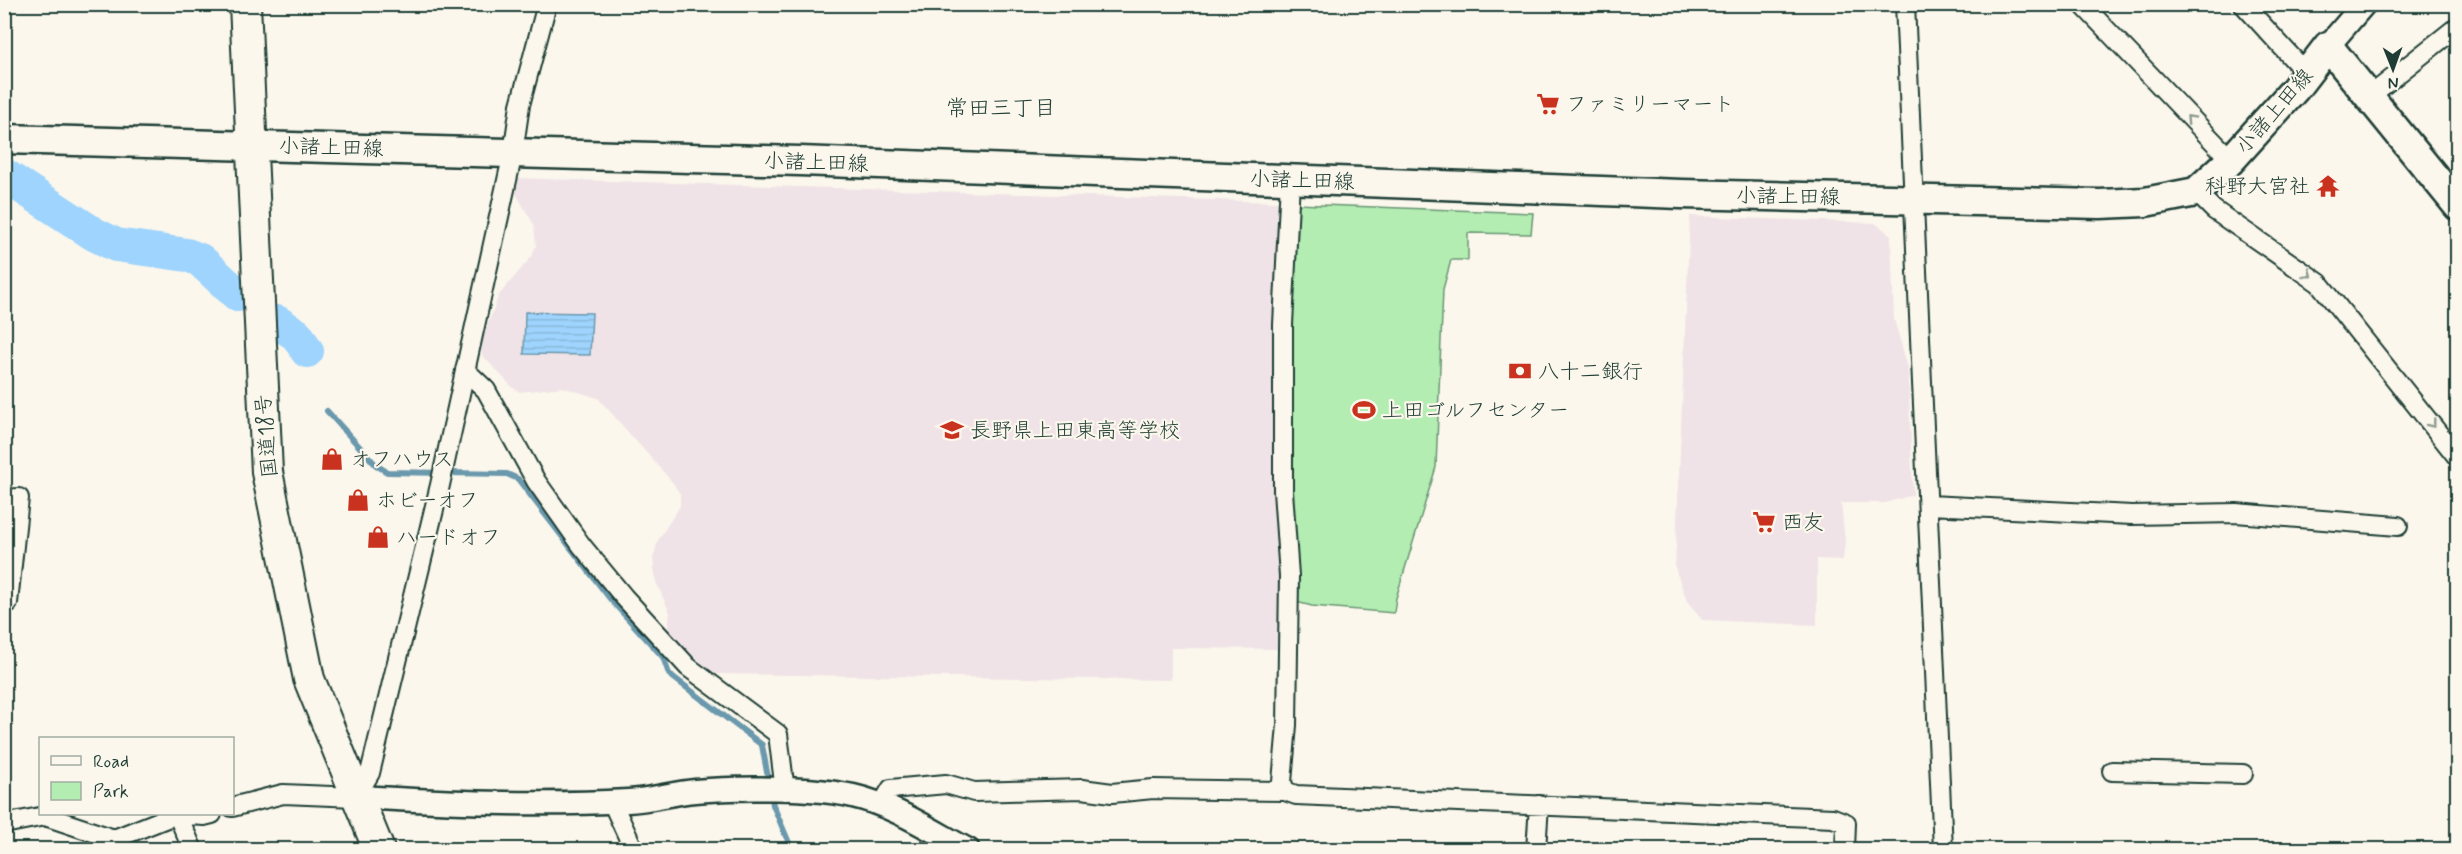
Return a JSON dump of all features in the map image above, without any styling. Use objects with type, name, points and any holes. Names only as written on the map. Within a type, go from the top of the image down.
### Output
[{"type":"highway","name":"国道18号","points":[[245,4],[267,472],[309,679],[356,797],[370,842]]},
{"type":"main road","name":"小諸上田線","points":[[4,139],[250,144],[1290,180],[2100,204],[2145,202],[2196,192],[2231,160],[2307,74],[2328,46],[2457,206]]},
{"type":"street","points":[[356,797],[370,772],[442,474],[513,153],[520,105],[547,4]]},
{"type":"street","points":[[1905,4],[1943,849]]},
{"type":"street","points":[[2082,4],[2231,160]]},
{"type":"street","points":[[2243,4],[2307,74]]},
{"type":"street","points":[[2328,46],[2364,4]]},
{"type":"street","points":[[2370,96],[2457,26]]},
{"type":"street","points":[[1285,791],[1282,782],[1287,725],[1289,576],[1283,491],[1283,325],[1290,180]]},
{"type":"street","points":[[2196,192],[2214,210],[2302,269],[2335,300],[2457,458]]},
{"type":"street","points":[[465,370],[486,390],[536,481],[582,546],[624,597],[688,667],[778,734],[775,791]]},
{"type":"street","points":[[4,499],[19,498],[8,603]]},
{"type":"street","points":[[1929,505],[2132,515],[2236,513],[2398,526]]},
{"type":"street","points":[[2112,771],[2243,774]]},
{"type":"street","points":[[881,806],[891,789],[946,784],[974,792],[1082,789],[1112,793],[1153,789],[1285,791],[1296,795],[1833,818],[1846,823],[1845,849]]},
{"type":"street","points":[[234,806],[283,794],[486,804],[612,802],[650,799],[692,791],[775,791],[854,796],[881,806],[968,849]]},
{"type":"street","points":[[612,802],[634,849]]},
{"type":"street","points":[[1536,849],[1539,805]]},
{"type":"street","points":[[4,824],[45,816],[114,839],[174,815]]},
{"type":"street","points":[[177,815],[193,849]]},
{"type":"street","points":[[190,815],[207,815]]},
{"type":"shaded area","name":"長野県上田東高等学校","points":[[513,178],[1282,202],[1280,649],[1171,648],[1171,680],[715,674],[667,634],[670,613],[656,582],[653,559],[658,540],[680,506],[680,494],[673,483],[598,398],[562,387],[520,392],[513,388],[482,355],[481,342],[499,295],[532,256],[536,246],[534,225],[511,185]]},
{"type":"shaded area","points":[[1690,216],[1875,223],[1891,235],[1894,319],[1908,368],[1913,495],[1885,503],[1841,503],[1845,541],[1843,560],[1817,559],[1817,625],[1702,620],[1687,601],[1675,568]]},
{"type":"green space","name":"上田ゴルフセンター","points":[[1295,204],[1533,213],[1531,234],[1468,233],[1468,260],[1451,260],[1443,289],[1436,467],[1396,598],[1394,613],[1312,606],[1296,602],[1289,438]]},
{"type":"water","points":[[525,312],[592,313],[590,355],[524,354]]},
{"type":"waterway","points":[[4,175],[94,234],[116,245],[187,255],[200,260],[238,295]]},
{"type":"waterway","points":[[277,322],[297,335],[307,351]]},
{"type":"waterway","points":[[327,411],[376,465],[387,472],[507,474],[518,479],[611,600],[663,657],[669,674],[762,745],[769,783]]},
{"type":"waterway","points":[[771,793],[773,805],[792,850]]},
{"type":"place","name":"ファミリーマート","points":[[1548,104]]},
{"type":"place","name":"科野大宮社","points":[[2328,186]]},
{"type":"place","name":"八十二銀行","points":[[1520,371]]},
{"type":"place","name":"上田ゴルフセンター","points":[[1364,410]]},
{"type":"place","name":"長野県上田東高等学校","points":[[952,430]]},
{"type":"place","name":"オフハウス","points":[[332,459]]},
{"type":"place","name":"ホビーオフ","points":[[358,500]]},
{"type":"place","name":"西友","points":[[1764,522]]},
{"type":"place","name":"ハードオフ","points":[[378,537]]},
{"type":"district","name":"常田三丁目","points":[[1001,107]]}]
